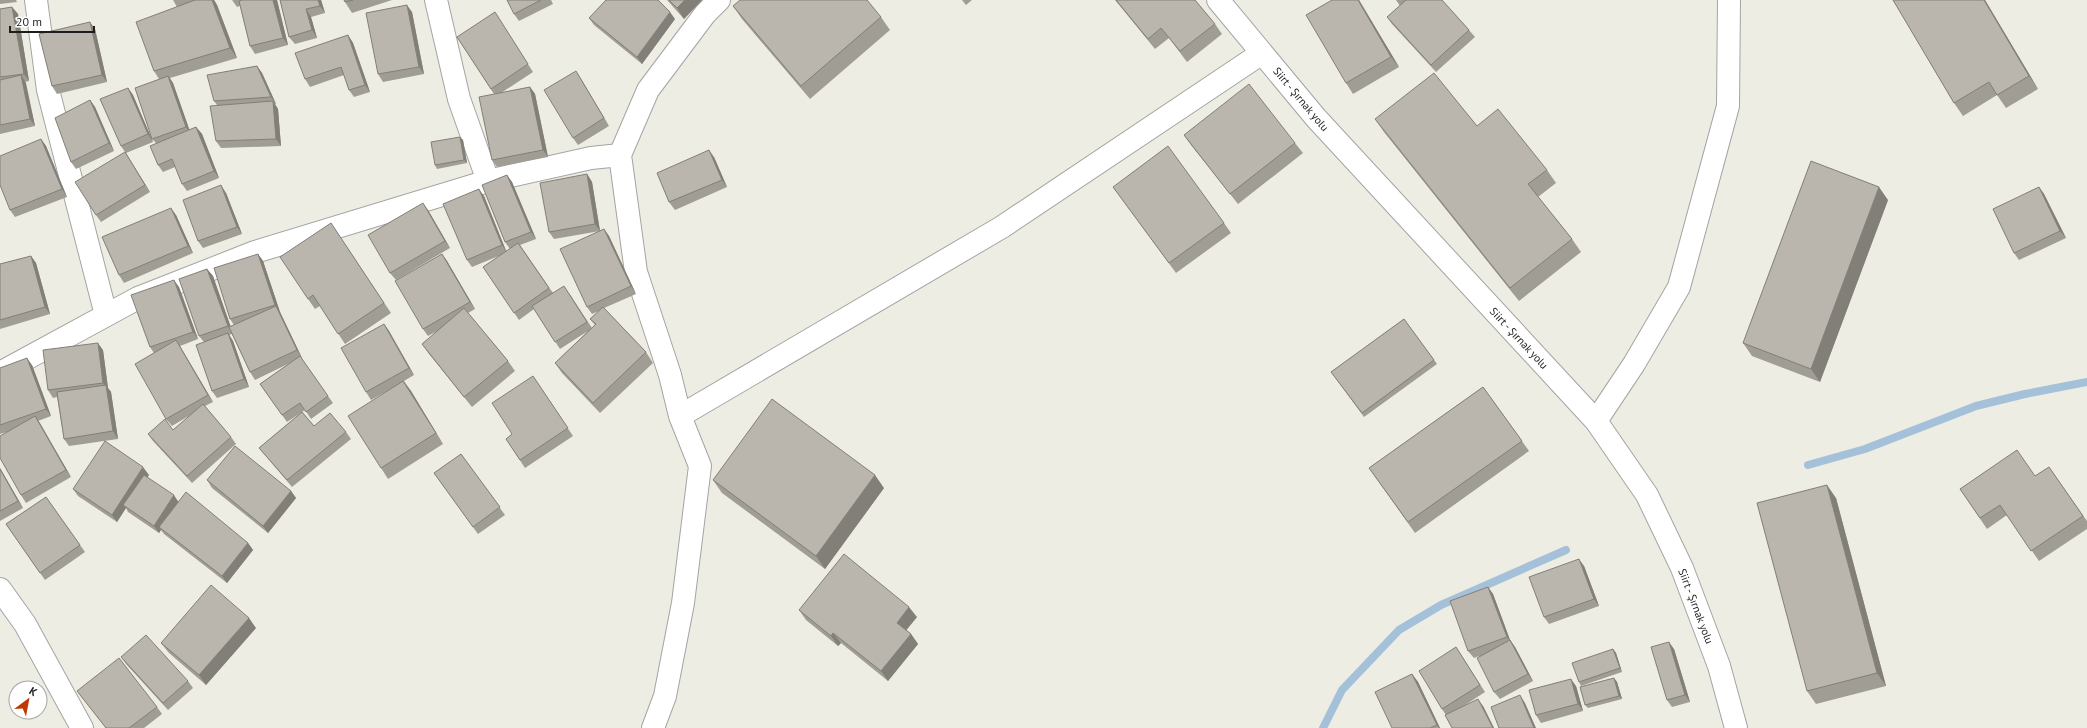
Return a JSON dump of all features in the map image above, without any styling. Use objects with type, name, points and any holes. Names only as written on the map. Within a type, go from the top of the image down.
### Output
[{"type":"street","points":[[36,0],[48,90],[106,315]]},
{"type":"street","points":[[436,0],[459,99],[488,181]]},
{"type":"street","points":[[654,728],[664,696],[683,603],[700,466],[680,416],[670,375],[636,272],[620,155],[648,90],[705,14],[720,0]]},
{"type":"street","name":"Siirt - Şırnak yolu","points":[[1218,0],[1322,124],[1596,421],[1647,495],[1682,568],[1719,666],[1736,728]]},
{"type":"street","points":[[1596,421],[1634,364],[1679,288],[1728,106],[1729,0]]},
{"type":"street","points":[[680,416],[1002,227],[1262,53]]},
{"type":"street","points":[[0,373],[138,298],[255,252],[488,181],[592,158],[620,155]]},
{"type":"street","points":[[0,589],[25,624],[82,728]]},
{"type":"building","points":[[195,0],[212,0],[230,48],[154,71],[136,22]]},
{"type":"building","points":[[273,0],[283,38],[250,46],[239,1]]},
{"type":"building","points":[[280,0],[318,0],[320,6],[306,9],[312,30],[289,37]]},
{"type":"building","points":[[507,0],[541,0],[514,14]]},
{"type":"building","points":[[606,0],[658,0],[670,12],[637,57],[589,18]]},
{"type":"building","points":[[669,0],[685,0],[677,8]]},
{"type":"building","points":[[740,0],[867,0],[881,17],[801,86],[733,6]]},
{"type":"building","points":[[1116,0],[1195,0],[1215,24],[1180,51],[1161,28],[1148,39]]},
{"type":"building","points":[[1332,0],[1358,0],[1391,57],[1346,83],[1306,15]]},
{"type":"building","points":[[1406,0],[1442,0],[1469,30],[1431,65],[1387,17]]},
{"type":"building","points":[[1893,0],[1984,0],[2029,76],[1997,95],[1989,82],[1954,103]]},
{"type":"building","points":[[407,5],[419,67],[378,74],[366,13]]},
{"type":"building","points":[[12,7],[24,74],[0,77],[0,9]]},
{"type":"building","points":[[495,12],[528,64],[491,89],[457,37]]},
{"type":"building","points":[[90,22],[102,75],[52,86],[39,34]]},
{"type":"building","points":[[348,35],[365,85],[349,90],[341,67],[305,79],[295,53]]},
{"type":"building","points":[[257,66],[271,97],[214,101],[207,75]]},
{"type":"building","points":[[576,71],[604,118],[573,138],[544,90]]},
{"type":"building","points":[[1434,73],[1477,126],[1498,109],[1547,170],[1528,184],[1572,239],[1510,288],[1375,119]]},
{"type":"building","points":[[21,75],[30,119],[0,125],[0,80]]},
{"type":"building","points":[[168,76],[186,127],[152,139],[135,88]]},
{"type":"building","points":[[1249,84],[1295,143],[1230,194],[1184,135]]},
{"type":"building","points":[[530,87],[543,150],[492,160],[479,97]]},
{"type":"building","points":[[128,88],[148,134],[121,146],[100,99]]},
{"type":"building","points":[[90,100],[109,143],[71,162],[55,118]]},
{"type":"building","points":[[273,101],[276,139],[216,141],[210,106]]},
{"type":"building","points":[[196,127],[214,171],[182,184],[172,159],[158,165],[150,146]]},
{"type":"building","points":[[460,137],[464,160],[435,165],[431,142]]},
{"type":"building","points":[[41,139],[62,189],[10,210],[0,185],[0,156]]},
{"type":"building","points":[[1168,146],[1224,223],[1169,263],[1113,187]]},
{"type":"building","points":[[709,150],[722,180],[669,202],[657,173]]},
{"type":"building","points":[[125,152],[145,185],[96,215],[75,182]]},
{"type":"building","points":[[1811,161],[1879,187],[1811,369],[1743,343]]},
{"type":"building","points":[[587,174],[595,224],[549,232],[540,183]]},
{"type":"building","points":[[507,175],[531,232],[505,242],[482,185]]},
{"type":"building","points":[[221,185],[237,227],[198,241],[183,200]]},
{"type":"building","points":[[2039,187],[2060,231],[2014,253],[1993,209]]},
{"type":"building","points":[[479,189],[502,245],[467,260],[443,204]]},
{"type":"building","points":[[423,203],[445,241],[390,273],[368,235]]},
{"type":"building","points":[[171,208],[188,246],[119,275],[102,237]]},
{"type":"building","points":[[331,223],[384,303],[338,334],[313,295],[308,299],[280,257]]},
{"type":"building","points":[[604,229],[631,286],[587,307],[560,249]]},
{"type":"building","points":[[518,243],[549,288],[514,313],[483,267]]},
{"type":"building","points":[[258,254],[275,305],[230,319],[214,268]]},
{"type":"building","points":[[442,254],[470,302],[423,329],[395,281]]},
{"type":"building","points":[[31,256],[45,307],[0,320],[0,264]]},
{"type":"building","points":[[207,269],[228,326],[199,336],[179,279]]},
{"type":"building","points":[[174,280],[193,332],[150,347],[131,295]]},
{"type":"building","points":[[564,286],[587,322],[555,342],[532,306]]},
{"type":"building","points":[[276,306],[297,350],[250,372],[229,327]]},
{"type":"building","points":[[603,307],[646,352],[593,403],[555,363],[596,324],[590,319]]},
{"type":"building","points":[[464,308],[508,361],[464,397],[422,344]]},
{"type":"building","points":[[1404,319],[1434,360],[1362,413],[1331,372]]},
{"type":"building","points":[[384,324],[409,368],[366,392],[341,348]]},
{"type":"building","points":[[228,333],[244,379],[212,391],[196,345]]},
{"type":"building","points":[[176,340],[208,395],[166,419],[135,364]]},
{"type":"building","points":[[98,343],[103,383],[48,390],[43,350]]},
{"type":"building","points":[[300,356],[328,396],[306,412],[300,403],[282,415],[260,384]]},
{"type":"building","points":[[27,358],[46,409],[0,425],[0,368]]},
{"type":"building","points":[[533,376],[568,428],[520,460],[506,439],[512,434],[492,403]]},
{"type":"building","points":[[403,381],[436,433],[381,468],[348,416]]},
{"type":"building","points":[[106,385],[113,431],[64,439],[57,392]]},
{"type":"building","points":[[1483,387],[1522,441],[1408,522],[1369,468]]},
{"type":"building","points":[[772,399],[875,475],[816,556],[713,480]]},
{"type":"building","points":[[203,404],[231,437],[187,476],[148,434],[165,419],[173,430]]},
{"type":"building","points":[[302,412],[314,426],[330,413],[346,432],[287,480],[259,448]]},
{"type":"building","points":[[35,416],[66,470],[21,495],[0,458],[0,436]]},
{"type":"building","points":[[105,441],[143,467],[112,515],[73,489]]},
{"type":"building","points":[[235,446],[291,491],[263,526],[207,480]]},
{"type":"building","points":[[2017,450],[2035,476],[2049,467],[2083,516],[2031,551],[2000,505],[1980,518],[1960,489]]},
{"type":"building","points":[[461,454],[500,507],[473,527],[434,473]]},
{"type":"building","points":[[0,469],[18,501],[0,511]]},
{"type":"building","points":[[144,475],[174,495],[154,526],[123,505]]},
{"type":"building","points":[[1827,485],[1877,673],[1807,691],[1757,503]]},
{"type":"building","points":[[186,492],[248,543],[222,576],[159,527]]},
{"type":"building","points":[[46,497],[80,545],[40,573],[6,524]]},
{"type":"building","points":[[844,554],[909,607],[897,623],[911,634],[881,671],[833,633],[831,636],[799,610]]},
{"type":"building","points":[[1579,559],[1594,599],[1544,617],[1529,577]]},
{"type":"building","points":[[211,585],[249,618],[199,675],[161,643]]},
{"type":"building","points":[[1488,587],[1507,637],[1468,651],[1450,601]]},
{"type":"building","points":[[146,635],[188,681],[163,703],[121,657]]},
{"type":"building","points":[[1510,640],[1528,674],[1494,692],[1477,658]]},
{"type":"building","points":[[1669,642],[1685,695],[1667,700],[1651,647]]},
{"type":"building","points":[[1456,647],[1480,685],[1442,709],[1419,671]]},
{"type":"building","points":[[1613,649],[1620,668],[1579,682],[1572,663]]},
{"type":"building","points":[[119,658],[157,707],[129,728],[106,728],[77,691]]},
{"type":"building","points":[[1412,674],[1437,725],[1430,728],[1392,728],[1375,692]]},
{"type":"building","points":[[1614,678],[1619,696],[1585,705],[1580,687]]},
{"type":"building","points":[[1571,679],[1578,704],[1536,715],[1529,690]]},
{"type":"building","points":[[1520,695],[1534,728],[1499,728],[1491,707]]},
{"type":"building","points":[[1478,699],[1493,728],[1452,728],[1445,715]]},
{"type":"waterway","points":[[1808,465],[1865,449],[1976,406],[2025,394],[2087,382]]},
{"type":"waterway","points":[[1323,728],[1342,690],[1399,630],[1441,605],[1566,550]]}]
